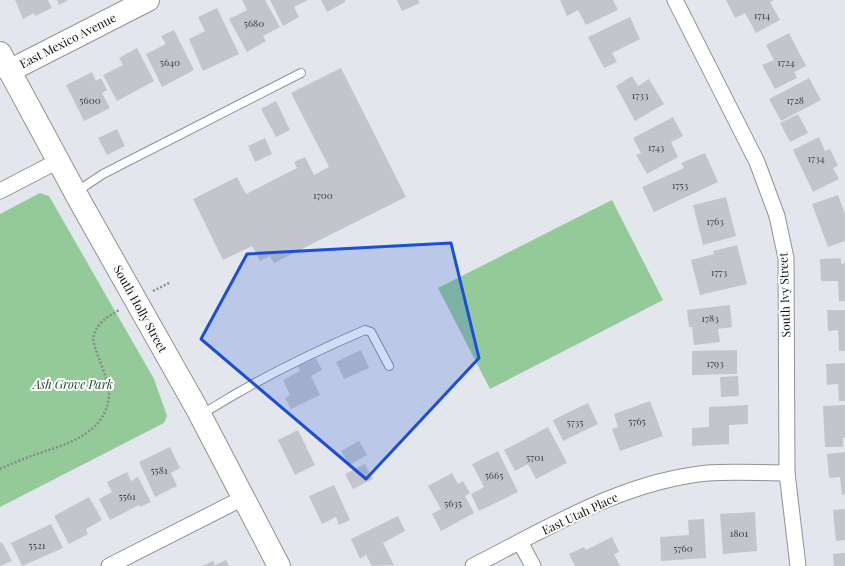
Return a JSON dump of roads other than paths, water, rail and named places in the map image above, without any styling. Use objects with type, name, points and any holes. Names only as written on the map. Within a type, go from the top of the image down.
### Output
[{"type":"main road","name":"East Mexico Avenue","points":[[5,62],[148,0]]},
{"type":"main road","name":"South Holly Street","points":[[5,62],[75,193],[200,415],[279,566]]},
{"type":"street","name":"South Ivy Street","points":[[675,0],[757,162],[777,216],[786,258],[787,473],[798,566]]},
{"type":"street","points":[[0,191],[58,161]]},
{"type":"street","name":"East Utah Place","points":[[473,566],[608,498],[655,483],[709,473],[787,473]]},
{"type":"street","points":[[109,566],[243,498]]},
{"type":"street","points":[[520,542],[533,566]]},
{"type":"lane","points":[[75,193],[103,174],[301,73]]},
{"type":"lane","points":[[200,415],[220,405],[240,391],[317,351],[365,330],[371,332],[388,366]]},
{"type":"park label","name":"Ash Grove Park","points":[[73,385]]}]
